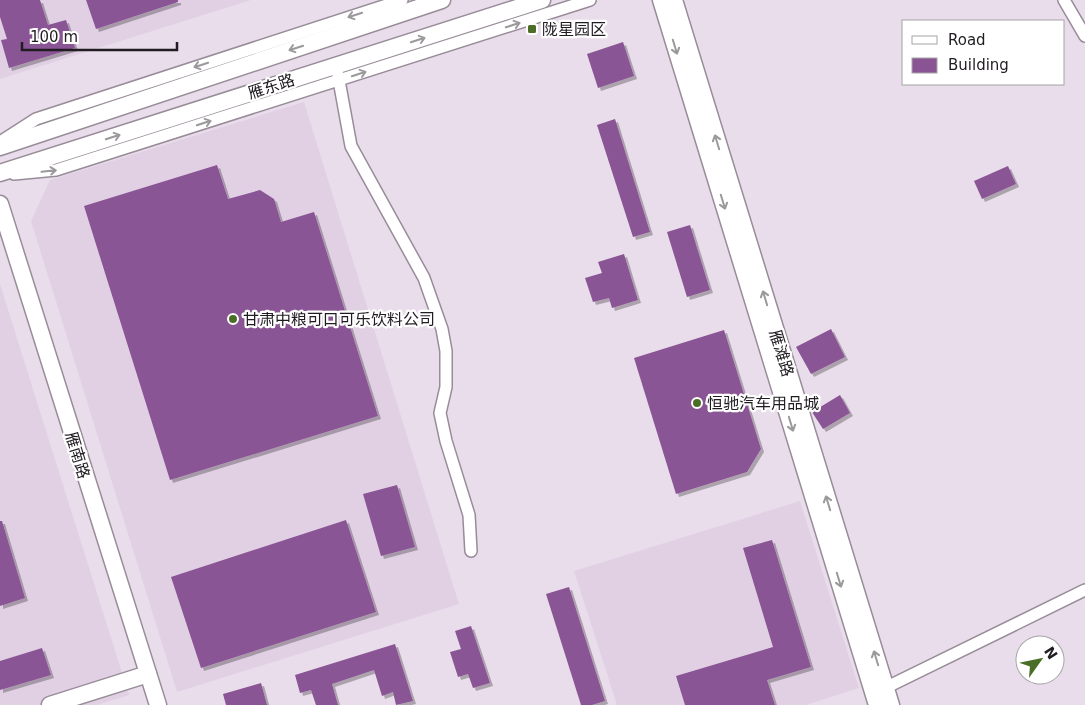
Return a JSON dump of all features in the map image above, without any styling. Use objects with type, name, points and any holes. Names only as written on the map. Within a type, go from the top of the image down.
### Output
[{"type":"main road","name":"雁东路","points":[[0,147],[442,0]]},
{"type":"main road","name":"雁东路","points":[[0,174],[338,73],[542,0]]},
{"type":"main road","name":"雁滩路","points":[[661,0],[878,705]]},
{"type":"main road","name":"雁滩路","points":[[674,0],[891,705]]},
{"type":"main road","name":"雁南路","points":[[0,204],[158,705]]},
{"type":"main road","points":[[50,705],[148,674]]},
{"type":"street","points":[[0,142],[36,119],[402,0]]},
{"type":"street","points":[[471,551],[469,515],[446,441],[440,414],[446,387],[446,351],[442,329],[424,278],[352,146],[338,73],[590,0]]},
{"type":"street","points":[[1064,0],[1085,36]]},
{"type":"street","points":[[885,688],[1085,590]]},
{"type":"shaded area","points":[[0,0],[251,0],[0,79]]},
{"type":"shaded area","points":[[304,102],[459,604],[177,692],[31,221],[50,180]]},
{"type":"shaded area","points":[[0,284],[129,695],[97,705],[0,705]]},
{"type":"shaded area","points":[[800,501],[859,688],[806,705],[617,705],[574,571]]},
{"type":"building","points":[[0,0],[40,0],[48,25],[66,20],[75,48],[9,68],[1,40],[7,39],[0,17]]},
{"type":"building","points":[[86,0],[178,0],[178,2],[96,29]]},
{"type":"building","points":[[623,42],[634,76],[598,88],[587,54]]},
{"type":"building","points":[[615,119],[650,232],[633,237],[597,125]]},
{"type":"building","name":"甘肃中粮可口可乐饮料公司","points":[[217,165],[228,199],[260,190],[274,199],[281,222],[314,212],[378,416],[170,480],[84,206]]},
{"type":"building","points":[[1008,166],[1016,184],[982,199],[974,181]]},
{"type":"building","points":[[690,225],[710,290],[687,297],[667,232]]},
{"type":"building","points":[[624,254],[638,300],[612,308],[609,298],[593,302],[585,278],[602,273],[598,262]]},
{"type":"building","points":[[831,329],[845,357],[811,374],[796,347]]},
{"type":"building","name":"恒驰汽车用品城","points":[[724,330],[761,449],[747,472],[676,494],[634,358]]},
{"type":"building","points":[[840,395],[850,413],[823,429],[812,412]]},
{"type":"building","points":[[397,485],[415,547],[381,556],[363,494]]},
{"type":"building","points":[[346,520],[376,612],[201,668],[171,577]]},
{"type":"building","points":[[0,521],[2,521],[25,598],[0,606]]},
{"type":"building","points":[[772,540],[811,667],[767,680],[775,705],[685,705],[676,676],[773,647],[743,548]]},
{"type":"building","points":[[569,587],[605,701],[592,705],[581,705],[546,594]]},
{"type":"building","points":[[471,626],[490,683],[473,688],[468,674],[458,677],[450,652],[461,649],[455,631]]},
{"type":"building","points":[[395,644],[413,701],[396,705],[393,692],[382,696],[374,670],[332,684],[338,705],[316,705],[311,690],[300,693],[295,675]]},
{"type":"building","points":[[42,648],[51,675],[0,690],[0,661]]},
{"type":"building","points":[[261,683],[267,705],[226,705],[223,694]]},
{"type":"place","name":"陇星园区","points":[[532,29]]},
{"type":"place","name":"甘肃中粮可口可乐饮料公司","points":[[233,319]]},
{"type":"place","name":"恒驰汽车用品城","points":[[697,403]]}]
